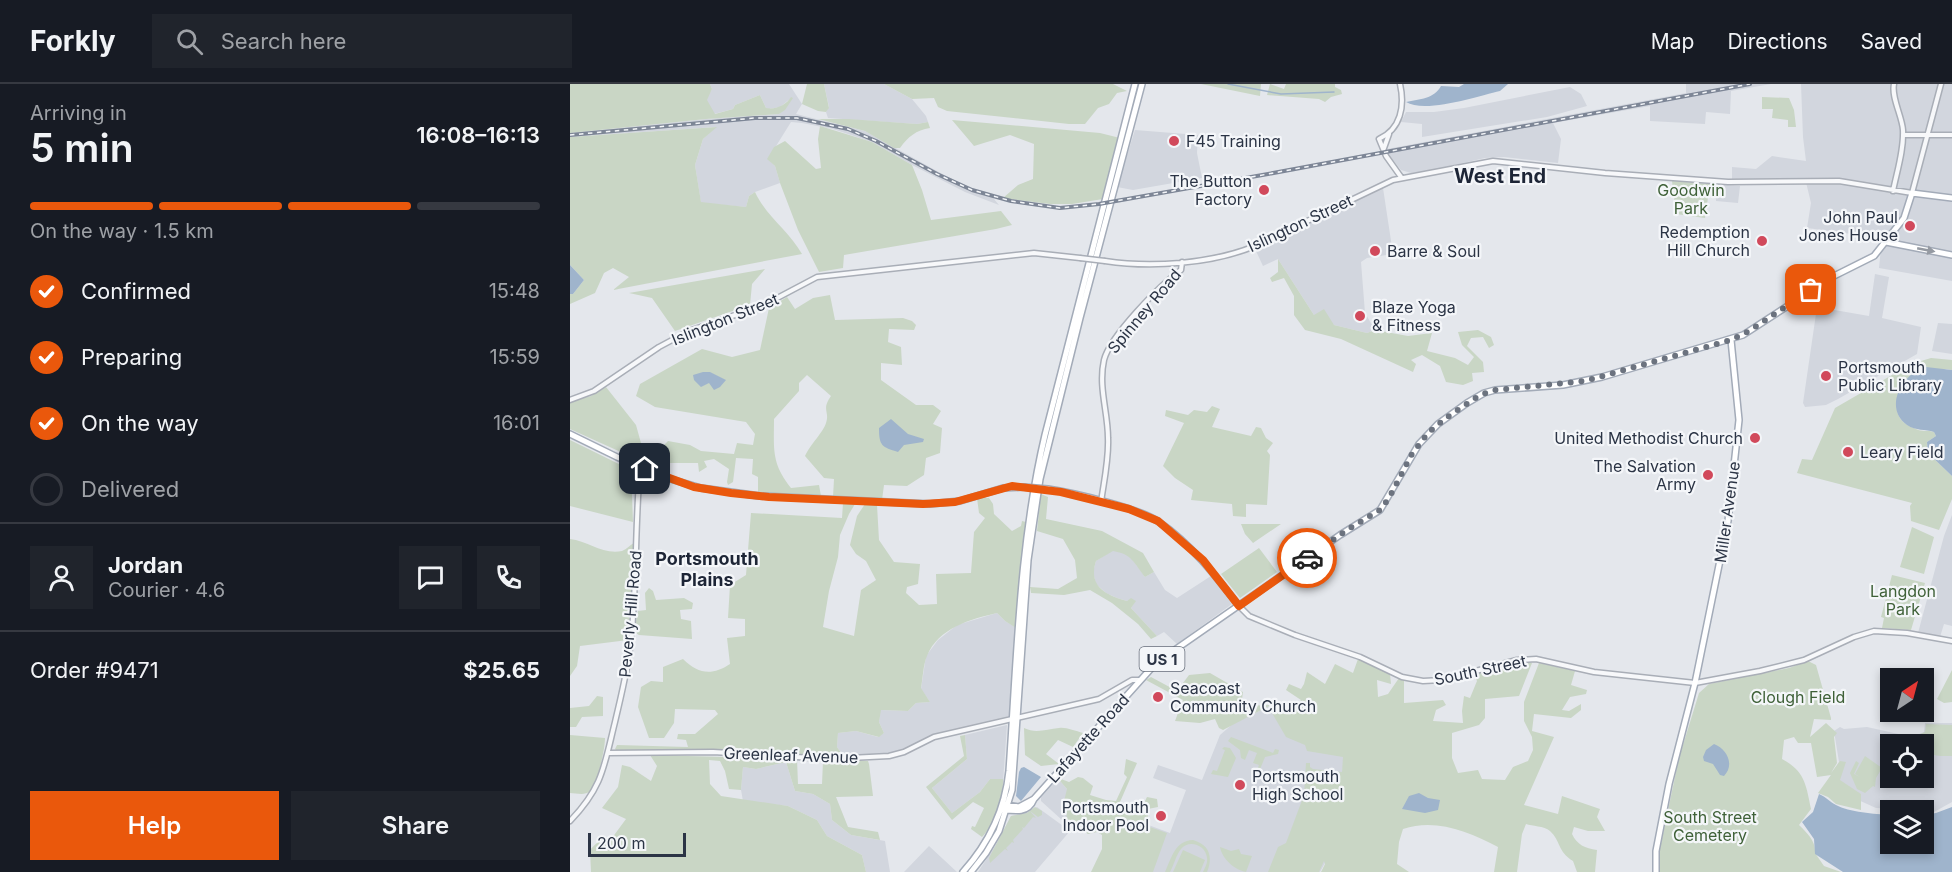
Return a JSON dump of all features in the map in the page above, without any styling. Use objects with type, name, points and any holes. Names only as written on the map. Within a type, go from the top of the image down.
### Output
[{"type":"main road","points":[[971,872],[995,839],[1014,778],[1025,551],[1035,481],[1135,84]]},
{"type":"main road","points":[[1016,719],[1028,560],[1042,468],[1142,84]]},
{"type":"main road","points":[[1912,194],[1952,198]]},
{"type":"main road","name":"US 1","points":[[1731,340],[1749,331],[1834,276],[1870,259],[1904,218],[1912,194]]},
{"type":"main road","points":[[1892,235],[1892,240],[1899,245]]},
{"type":"main road","points":[[1886,242],[1952,255]]},
{"type":"main road","name":"Lafayette Road","points":[[1005,807],[1024,810],[1030,806],[1156,663],[1382,508],[1412,454],[1428,433],[1480,395],[1495,390],[1585,381],[1731,340]]},
{"type":"main road","name":"Miller Avenue","points":[[1656,872],[1658,840],[1669,784],[1695,683],[1725,537],[1739,415],[1731,340]]},
{"type":"main road","name":"South Street","points":[[570,434],[687,485],[731,493],[917,504],[946,503],[1003,488],[1024,487],[1048,489],[1101,502],[1135,511],[1158,521],[1203,560],[1239,606]]},
{"type":"main road","points":[[963,872],[986,843],[1005,807]]},
{"type":"street","points":[[1384,148],[1389,133],[1400,117],[1402,96],[1400,84]]},
{"type":"street","points":[[1893,190],[1903,135],[1901,115],[1893,90],[1894,84]]},
{"type":"street","points":[[1912,194],[1941,84]]},
{"type":"street","points":[[1389,133],[1379,139],[1386,156],[1401,177]]},
{"type":"street","points":[[1903,135],[1952,135]]},
{"type":"street","name":"Islington Street","points":[[570,400],[594,391],[659,347],[689,331],[764,305],[817,277],[1034,253],[1139,264],[1182,262],[1251,247],[1401,177],[1499,161],[1605,173],[1728,182],[1839,181],[1912,194]]},
{"type":"street","name":"Spinney Road","points":[[1101,502],[1108,448],[1108,428],[1102,385],[1106,353],[1115,339],[1160,287],[1181,270],[1182,262]]},
{"type":"street","name":"Peverly Hill Road","points":[[570,821],[595,792],[608,753],[625,677],[631,639],[640,466]]},
{"type":"street","name":"South Street","points":[[1239,606],[1250,616],[1295,635],[1418,680],[1438,681],[1509,662],[1536,659],[1594,672],[1695,683],[1804,660],[1859,634],[1874,631],[1907,633],[1952,642]]},
{"type":"street","name":"Greenleaf Avenue","points":[[608,753],[714,752],[830,759],[882,757],[904,752],[934,737],[1099,699],[1132,680],[1140,680]]},
{"type":"shaded area","points":[[710,84],[789,84],[802,104],[796,114],[865,131],[944,175],[969,187],[989,193],[999,205],[965,192],[872,142],[833,129],[802,123],[791,122],[768,159],[775,166],[780,183],[749,196],[746,207],[701,203],[695,165],[703,139],[716,127],[570,137],[570,133],[779,114],[790,99],[780,107],[769,109],[766,108],[760,95],[735,105],[733,109],[714,114],[706,100],[712,89]]},
{"type":"shaded area","points":[[824,84],[884,84],[912,99],[928,122],[917,124],[828,118],[826,112],[829,107]]},
{"type":"shaded area","points":[[1686,84],[1771,84],[1731,91],[1730,114],[1706,112],[1705,124],[1650,121],[1650,106],[1553,123],[1561,139],[1558,163],[1504,157],[1485,158],[1411,173],[1401,170],[1387,153],[1387,149],[1686,93]]},
{"type":"shaded area","points":[[1801,84],[1952,84],[1952,281],[1879,268],[1882,238],[1807,228],[1811,203],[1805,178],[1732,180],[1732,167],[1756,169],[1772,156],[1806,161]]},
{"type":"shaded area","points":[[1570,87],[1581,94],[1587,106],[1547,117],[1422,137],[1422,124],[1401,122],[1406,112],[1434,112],[1464,108]]},
{"type":"shaded area","points":[[1135,130],[1198,135],[1197,153],[1202,178],[1133,190],[1117,187]]},
{"type":"shaded area","points":[[1710,184],[1740,186],[1738,203],[1716,201],[1716,197],[1709,196]]},
{"type":"shaded area","points":[[1383,188],[1393,254],[1367,258],[1361,262],[1365,313],[1375,330],[1367,333],[1334,325],[1314,315],[1278,259],[1263,266],[1256,251],[1257,248],[1274,239]]},
{"type":"shaded area","points":[[1875,274],[1889,277],[1882,318],[1921,327],[1917,354],[1826,405],[1805,407],[1803,403],[1817,307],[1869,316]]},
{"type":"shaded area","points":[[1938,323],[1952,324],[1952,354],[1932,351]]},
{"type":"shaded area","points":[[1952,515],[1952,626],[1944,624],[1940,637],[1918,633],[1944,536]]},
{"type":"shaded area","points":[[1113,550],[1131,557],[1145,577],[1154,572],[1165,590],[1177,598],[1211,576],[1232,604],[1177,644],[1164,632],[1157,636],[1131,608],[1135,601],[1117,598],[1106,593],[1096,584],[1093,572],[1096,561]]},
{"type":"shaded area","points":[[997,613],[1015,627],[1009,716],[987,724],[932,735],[896,753],[844,757],[837,747],[838,733],[856,731],[878,737],[884,733],[879,722],[880,710],[908,711],[916,703],[930,702],[921,689],[926,656],[938,640],[957,625]]},
{"type":"shaded area","name":"Portsmouth High School","points":[[1271,705],[1345,756],[1326,861],[1320,872],[1095,872],[1119,814],[1170,833],[1186,790],[1153,778],[1158,765],[1202,780],[1220,735],[1235,722]]},
{"type":"shaded area","points":[[1925,723],[1952,723],[1952,802],[1934,812],[1934,800],[1880,800],[1880,808],[1876,808],[1825,785],[1839,762],[1834,731],[1840,727],[1844,729],[1867,727],[1898,734],[1880,734],[1880,788],[1934,788],[1934,734],[1919,734],[1924,732]]},
{"type":"shaded area","points":[[1007,725],[1003,782],[1003,779],[990,779],[980,792],[952,813],[932,788],[967,759],[965,735]]},
{"type":"shaded area","points":[[786,762],[795,791],[813,794],[830,804],[832,820],[851,835],[885,841],[890,872],[866,872],[862,855],[827,836],[817,820],[788,806],[743,801],[741,790],[743,767],[756,769]]},
{"type":"shaded area","points":[[1057,780],[1067,789],[1070,803],[1067,819],[1062,820],[1041,801],[1041,797]]},
{"type":"shaded area","points":[[1037,807],[1070,831],[1035,872],[978,872],[999,840],[1011,816]]},
{"type":"shaded area","points":[[929,846],[957,872],[904,872]]},
{"type":"green space","points":[[570,84],[710,84],[712,89],[707,100],[715,114],[733,109],[735,105],[760,95],[766,108],[780,106],[791,97],[793,98],[785,110],[779,114],[570,133]]},
{"type":"green space","points":[[807,84],[824,84],[829,108],[826,112],[802,104]]},
{"type":"green space","points":[[884,84],[1113,84],[1127,91],[1117,93],[1109,104],[1098,108],[1085,124],[1069,124],[947,111],[938,107],[934,98],[912,99]]},
{"type":"green space","points":[[1201,84],[1261,84],[1260,96]]},
{"type":"green space","points":[[1270,84],[1284,89],[1286,84],[1335,84],[1342,94],[1331,97],[1325,102],[1319,99],[1267,95]]},
{"type":"green space","points":[[1762,97],[1789,98],[1794,110],[1796,127],[1788,127],[1788,120],[1772,118],[1773,109],[1762,109]]},
{"type":"green space","points":[[818,119],[917,124],[928,122],[930,128],[913,135],[900,148],[894,148],[865,131]]},
{"type":"green space","points":[[952,120],[1100,133],[1120,138],[1103,199],[1072,204],[1050,204],[1003,198],[1018,185],[1033,179],[1034,144],[1010,135],[974,146]]},
{"type":"green space","points":[[820,126],[872,142],[912,165],[931,220],[1001,211],[1012,225],[844,255],[843,268],[819,272],[798,230],[775,166],[767,159],[774,147],[785,141],[816,169],[821,168],[818,139]]},
{"type":"green space","points":[[717,127],[703,139],[695,165],[701,202],[746,207],[749,196],[755,192],[765,209],[802,254],[613,290],[629,277],[613,268],[604,273],[595,293],[570,304],[570,294],[573,294],[584,280],[570,265],[570,137]]},
{"type":"green space","name":"Goodwin Park","points":[[1672,181],[1710,184],[1705,218],[1676,214]]},
{"type":"green space","points":[[1278,259],[1314,315],[1324,309],[1334,325],[1367,333],[1375,330],[1408,336],[1432,333],[1427,351],[1455,358],[1468,365],[1474,357],[1462,345],[1458,332],[1478,330],[1491,337],[1494,345],[1489,348],[1483,337],[1471,338],[1467,346],[1483,362],[1484,372],[1472,373],[1473,381],[1463,385],[1446,382],[1440,366],[1422,355],[1411,360],[1416,364],[1413,372],[1341,339],[1305,330],[1294,315],[1294,296],[1284,278],[1272,282],[1270,278],[1278,272]]},
{"type":"green space","points":[[765,269],[752,284],[750,305],[675,331],[652,298],[629,293]]},
{"type":"green space","points":[[830,295],[835,320],[903,318],[916,325],[914,330],[889,329],[888,342],[901,347],[902,365],[881,363],[881,380],[916,405],[933,405],[941,411],[933,424],[942,428],[940,453],[926,458],[924,475],[907,486],[884,485],[882,500],[833,497],[834,479],[824,478],[805,456],[825,426],[826,408],[831,396],[807,375],[799,383],[799,391],[774,419],[775,455],[780,471],[791,488],[819,485],[821,496],[758,493],[758,477],[752,474],[753,459],[736,458],[733,482],[728,485],[729,469],[714,459],[704,461],[707,467],[699,472],[698,463],[665,463],[662,447],[668,441],[690,445],[701,451],[734,454],[737,443],[753,445],[755,434],[746,422],[655,407],[636,396],[640,384],[702,349],[732,357],[760,350],[769,308],[787,297],[795,309],[813,298]]},
{"type":"green space","points":[[1931,358],[1952,360],[1952,370],[1946,369],[1906,379],[1899,394],[1897,408],[1898,414],[1907,425],[1918,430],[1934,432],[1936,436],[1927,442],[1928,453],[1952,476],[1952,499],[1939,530],[1911,521],[1910,506],[1912,503],[1797,473],[1802,459],[1812,460],[1835,408],[1911,364]]},
{"type":"green space","points":[[606,387],[636,425],[641,443],[647,450],[645,463],[570,429],[570,402],[591,396]]},
{"type":"green space","points":[[1212,406],[1220,409],[1212,427],[1251,436],[1256,427],[1261,428],[1266,438],[1273,443],[1267,451],[1270,455],[1267,505],[1246,504],[1246,517],[1233,516],[1232,504],[1191,500],[1193,490],[1175,478],[1163,466],[1184,423],[1165,416],[1166,410],[1188,415],[1194,410],[1207,412]]},
{"type":"green space","points":[[570,440],[631,470],[633,522],[570,506]]},
{"type":"green space","points":[[1041,494],[1048,497],[1046,519],[1102,531],[1143,553],[1154,572],[1145,577],[1129,557],[1113,551],[1096,561],[1094,577],[1100,588],[1112,596],[1127,601],[1131,598],[1136,601],[1131,608],[1157,636],[1151,639],[1138,624],[1112,603],[1090,590],[1064,595],[1031,593],[1030,587],[1058,589],[1077,578],[1075,560],[1063,539],[1037,531]]},
{"type":"green space","points":[[977,498],[989,498],[993,504],[994,514],[1012,531],[1021,526],[1022,521],[1026,522],[1016,628],[997,613],[956,626],[939,638],[927,656],[923,672],[921,688],[930,702],[916,703],[908,711],[881,710],[879,722],[884,733],[879,737],[856,731],[838,733],[837,747],[844,757],[698,750],[617,751],[615,749],[617,745],[688,747],[686,740],[677,739],[678,734],[695,734],[718,714],[715,710],[675,709],[674,723],[664,738],[649,738],[638,707],[641,687],[651,681],[663,682],[663,667],[683,659],[694,668],[705,672],[711,672],[730,664],[727,638],[745,636],[745,619],[728,618],[730,585],[746,575],[751,513],[842,518],[843,503],[855,504],[840,535],[838,557],[823,627],[854,636],[861,590],[876,580],[866,561],[856,554],[850,545],[857,516],[865,504],[877,505],[879,540],[894,562],[920,564],[918,584],[907,587],[906,593],[919,605],[937,604],[936,574],[971,573],[974,532],[985,518],[979,513]]},
{"type":"green space","points":[[1241,524],[1281,524],[1253,543],[1245,534]]},
{"type":"green space","name":"Langdon Park","points":[[1912,527],[1934,537],[1924,574],[1900,567]]},
{"type":"green space","points":[[570,539],[615,552],[622,551],[634,543],[628,640],[580,646],[577,666],[570,676]]},
{"type":"green space","points":[[1259,548],[1277,572],[1240,598],[1221,574]]},
{"type":"green space","name":"Langdon Park","points":[[1892,575],[1925,583],[1911,630],[1882,628],[1884,618],[1881,617]]},
{"type":"green space","points":[[649,588],[653,591],[656,600],[684,598],[693,603],[692,609],[680,610],[681,619],[691,621],[692,639],[639,635],[634,632],[638,611],[646,610],[645,593]]},
{"type":"green space","points":[[1358,659],[1390,674],[1391,684],[1377,680],[1378,697],[1388,694],[1399,678],[1404,680],[1404,703],[1443,700],[1446,705],[1436,710],[1433,721],[1463,723],[1464,696],[1470,698],[1477,681],[1474,675],[1517,663],[1532,663],[1519,696],[1485,699],[1485,718],[1479,725],[1452,733],[1452,758],[1458,773],[1478,770],[1482,779],[1505,780],[1513,767],[1528,761],[1533,750],[1532,737],[1524,721],[1524,702],[1539,663],[1575,671],[1571,685],[1587,690],[1586,694],[1570,697],[1562,710],[1569,711],[1581,704],[1581,710],[1571,718],[1534,714],[1532,731],[1554,737],[1524,805],[1558,814],[1562,796],[1600,809],[1597,817],[1605,831],[1588,831],[1574,827],[1572,834],[1582,845],[1597,850],[1595,872],[1577,872],[1573,861],[1564,854],[1550,831],[1526,824],[1522,834],[1517,872],[1494,872],[1498,847],[1452,828],[1428,825],[1403,829],[1397,864],[1409,872],[1321,872],[1324,861],[1319,872],[1268,872],[1278,847],[1286,843],[1304,795],[1306,763],[1310,763],[1313,769],[1342,772],[1343,757],[1307,751],[1305,745],[1286,737],[1272,713],[1275,707],[1297,705],[1301,700],[1286,690],[1289,684],[1301,689],[1307,672],[1325,684],[1335,664],[1353,673]]},
{"type":"green space","name":"South Street Cemetery","points":[[1808,661],[1816,665],[1831,718],[1831,720],[1814,719],[1810,737],[1826,723],[1837,733],[1834,737],[1837,763],[1831,773],[1840,761],[1846,762],[1840,780],[1861,794],[1861,810],[1836,804],[1828,797],[1818,793],[1831,775],[1817,777],[1811,743],[1798,743],[1794,737],[1784,740],[1782,759],[1796,768],[1808,793],[1811,809],[1799,825],[1810,838],[1815,853],[1824,866],[1841,872],[1659,872],[1659,853],[1679,758],[1699,693],[1709,684],[1789,668]]},
{"type":"green space","points":[[1952,670],[1952,702],[1944,703],[1937,699]]},
{"type":"green space","points":[[1210,673],[1243,692],[1241,706],[1271,705],[1223,730],[1219,728],[1215,719],[1200,723],[1175,721],[1183,700],[1146,680],[1151,677],[1177,691],[1189,675]]},
{"type":"green space","points":[[597,696],[603,697],[603,716],[582,717],[576,727],[570,727],[570,708],[589,706]]},
{"type":"green space","points":[[1926,724],[1952,725],[1952,756],[1934,755],[1934,734],[1921,734],[1925,732]]},
{"type":"green space","points":[[1024,728],[1037,731],[1065,728],[1083,733],[1073,747],[1058,740],[1046,754],[1059,764],[1041,766],[1025,755]]},
{"type":"green space","points":[[570,735],[605,738],[596,780],[590,791],[586,793],[570,793]]},
{"type":"green space","points":[[965,735],[967,759],[932,788],[952,813],[980,792],[990,779],[1003,779],[997,811],[982,837],[971,829],[972,826],[975,827],[984,808],[973,802],[952,820],[926,787],[964,756],[960,736]]},
{"type":"green space","points":[[1231,737],[1273,753],[1275,749],[1279,750],[1278,754],[1265,757],[1258,774],[1256,773],[1259,765],[1253,763],[1257,753],[1249,750],[1245,760],[1241,758],[1240,750],[1228,741]]},
{"type":"green space","points":[[1224,747],[1230,748],[1236,758],[1228,777],[1211,774],[1213,770],[1217,771]]},
{"type":"green space","points":[[650,755],[797,759],[798,784],[822,784],[823,761],[868,761],[873,796],[836,797],[848,827],[878,832],[880,840],[851,835],[832,820],[830,804],[813,794],[795,791],[786,762],[756,769],[743,767],[741,790],[729,789],[720,761],[709,760],[710,784],[721,796],[788,806],[817,820],[827,836],[862,855],[866,872],[591,872],[590,850],[602,840],[612,838],[626,819],[602,808],[618,787],[622,765],[630,767],[651,781],[657,766]]},
{"type":"green space","points":[[1865,756],[1880,767],[1875,787],[1873,786],[1865,793],[1857,789],[1850,773],[1856,761],[1859,763],[1854,774],[1860,777],[1855,774]]},
{"type":"green space","points":[[1126,759],[1137,763],[1120,802],[1120,809],[1128,812],[1140,811],[1147,797],[1157,799],[1158,807],[1148,809],[1148,825],[1118,816],[1167,833],[1153,872],[1091,872],[1102,849],[1102,835],[1097,832],[1088,834],[1067,819],[1066,811],[1070,804],[1064,801],[1067,789],[1060,781],[1061,779],[1069,782],[1078,777],[1083,778],[1093,786],[1090,795],[1116,801],[1127,777],[1124,774]]},
{"type":"green space","points":[[1035,807],[1042,811],[1042,815],[1038,817],[1030,811],[1036,818],[1033,817],[1024,828],[1022,827],[1023,829],[1013,840],[1014,843],[1012,842],[1006,848],[1008,851],[1005,849],[990,863],[989,858],[1011,816],[1027,813]]},
{"type":"green space","points":[[1193,840],[1203,845],[1209,852],[1210,861],[1207,872],[1203,872],[1207,862],[1204,850],[1197,845],[1188,844],[1181,849],[1170,872],[1165,872],[1178,847],[1182,843]]},
{"type":"green space","points":[[1220,847],[1231,851],[1239,849],[1241,854],[1252,856],[1246,872],[1230,863],[1223,856]]},
{"type":"green space","points":[[1183,850],[1205,860],[1200,872],[1173,872]]},
{"type":"water","points":[[1464,84],[1508,84],[1500,91],[1452,103],[1426,106],[1406,102],[1431,96],[1441,86],[1459,87]]},
{"type":"water","points":[[570,265],[584,280],[573,294],[570,294]]},
{"type":"water","points":[[1926,367],[1952,370],[1952,476],[1928,453],[1927,442],[1936,436],[1934,432],[1907,425],[1896,410],[1898,392],[1903,384],[1910,376]]},
{"type":"water","points":[[710,372],[726,380],[714,390],[709,383],[701,387],[694,380],[693,375]]},
{"type":"water","points":[[891,419],[908,434],[924,439],[923,442],[904,445],[898,452],[882,445],[879,428]]},
{"type":"water","points":[[1714,744],[1726,753],[1728,758],[1729,767],[1724,776],[1720,775],[1713,764],[1704,761],[1706,750]]},
{"type":"water","points":[[1024,767],[1041,777],[1021,801],[1016,796],[1019,772]]},
{"type":"water","points":[[1419,793],[1428,798],[1440,800],[1438,810],[1425,813],[1402,809],[1409,796]]},
{"type":"water","points":[[1819,794],[1836,805],[1848,809],[1880,814],[1880,854],[1934,854],[1934,813],[1952,807],[1952,872],[1843,872],[1815,854],[1814,839],[1802,822],[1813,812]]},
{"type":"waterway","points":[[1228,84],[1281,94],[1334,92]]},
{"type":"railway","points":[[570,135],[755,118],[797,118],[848,129],[972,190],[1011,201],[1060,208],[1099,204],[1268,174],[1750,84]]},
{"type":"way so far","points":[[1307,558],[1380,510],[1389,498],[1412,454],[1428,433],[1480,395],[1495,390],[1563,385],[1608,376],[1731,340],[1749,331],[1811,290]]},
{"type":"place","name":"F45 Training","points":[[1174,141]]},
{"type":"place","name":"The Button Factory","points":[[1264,190]]},
{"type":"place","name":"John Paul Jones House","points":[[1910,226]]},
{"type":"place","name":"Redemption Hill Church","points":[[1762,241]]},
{"type":"place","name":"Barre & Soul","points":[[1375,251]]},
{"type":"place","name":"Blaze Yoga & Fitness","points":[[1360,316]]},
{"type":"place","name":"Portsmouth Public Library","points":[[1826,376]]},
{"type":"place","name":"United Methodist Church","points":[[1755,438]]},
{"type":"place","name":"Leary Field","points":[[1848,452]]},
{"type":"place","name":"The Salvation Army","points":[[1708,475]]},
{"type":"place","name":"Seacoast Community Church","points":[[1158,697]]},
{"type":"place","name":"Portsmouth High School","points":[[1240,785]]},
{"type":"place","name":"Portsmouth Indoor Pool","points":[[1161,816]]},
{"type":"district","name":"West End","points":[[1500,176]]},
{"type":"district","name":"Portsmouth Plains","points":[[707,568]]},
{"type":"route","points":[[645,469],[694,487],[769,497],[936,504],[955,502],[1012,486],[1048,489],[1129,509],[1158,521],[1203,560],[1239,606],[1307,558]]},
{"type":"park label","name":"Clough Field","points":[[1798,697]]}]
